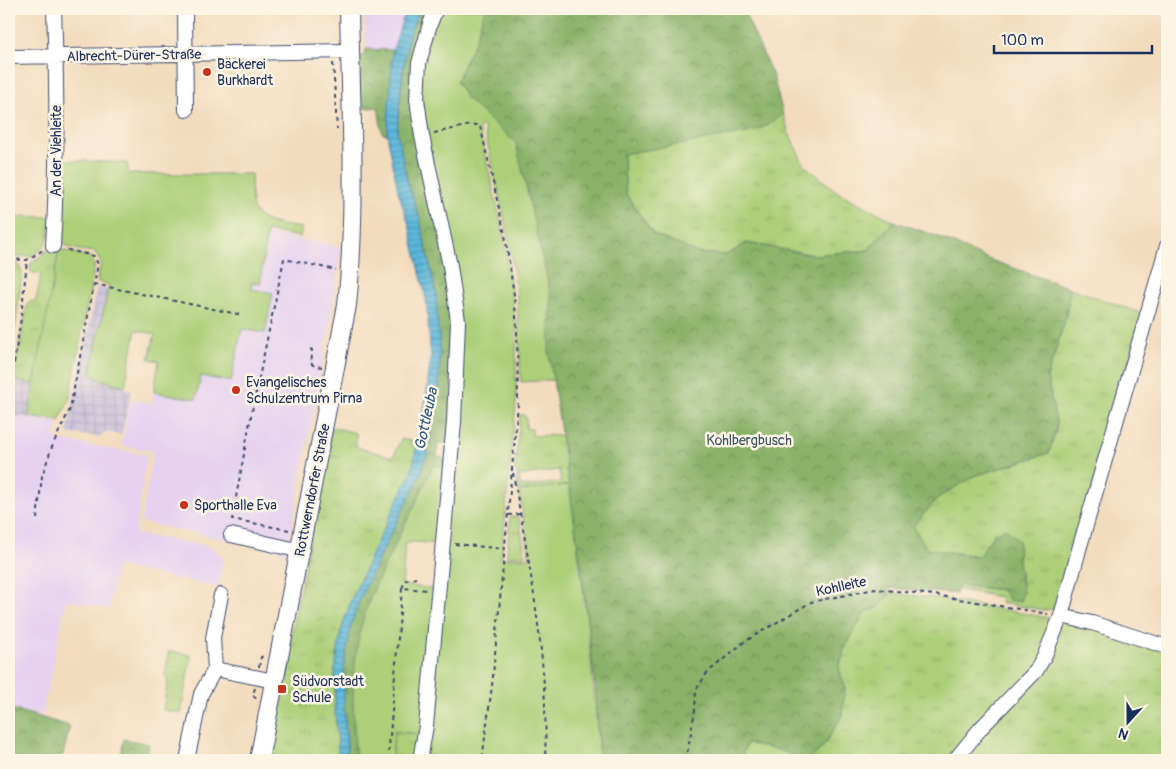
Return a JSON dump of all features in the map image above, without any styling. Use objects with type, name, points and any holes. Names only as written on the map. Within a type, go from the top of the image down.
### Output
[{"type":"main road","name":"Rottwerndorfer Straße","points":[[259,760],[347,305],[353,218],[349,9]]},
{"type":"street","name":"An der Viehleite","points":[[54,9],[56,56],[54,246]]},
{"type":"street","points":[[185,9],[186,110]]},
{"type":"street","points":[[420,760],[426,726],[454,422],[458,321],[450,266],[422,136],[417,99],[419,63],[436,9]]},
{"type":"street","name":"Albrecht-Dürer-Straße","points":[[9,57],[350,51]]},
{"type":"street","points":[[955,760],[1004,702],[1036,671],[1061,616],[1167,246]]},
{"type":"street","points":[[231,536],[301,550]]},
{"type":"street","points":[[187,760],[201,694],[215,669],[213,638],[221,595]]},
{"type":"street","points":[[1061,616],[1092,622],[1167,647]]},
{"type":"street","points":[[215,669],[274,681]]},
{"type":"path","points":[[422,136],[471,125],[479,125],[506,235],[516,320],[518,404],[492,686],[482,760]]},
{"type":"path","points":[[9,259],[27,260],[47,247],[54,246],[94,256],[98,264],[70,409],[53,444],[42,476],[37,519]]},
{"type":"path","points":[[294,531],[232,519],[252,411],[284,259],[339,270]]},
{"type":"path","points":[[9,395],[21,318],[27,260]]},
{"type":"path","points":[[94,284],[242,315]]},
{"type":"path","points":[[310,349],[312,350],[310,362],[313,365],[326,368]]},
{"type":"path","points":[[512,468],[537,606],[542,658],[546,740],[545,760]]},
{"type":"path","points":[[508,515],[520,514]]},
{"type":"path","points":[[442,543],[505,549]]},
{"type":"path","points":[[388,760],[402,588],[406,580],[416,578]]},
{"type":"path","points":[[402,588],[438,591]]},
{"type":"path","name":"Kohlleite","points":[[686,760],[695,710],[696,690],[707,673],[744,642],[811,602],[875,589],[935,595],[1061,616]]},
{"type":"shaded area","points":[[354,9],[408,9],[402,21],[393,50],[366,49],[365,17],[355,17]]},
{"type":"shaded area","name":"Evangelisches Schulzentrum Pirna","points":[[267,234],[341,247],[331,316],[287,552],[141,522],[153,451],[121,446],[131,399],[152,403],[158,368],[231,382],[252,283],[260,284]]},
{"type":"shaded area","points":[[97,287],[108,290],[90,375],[132,390],[121,435],[106,432],[99,437],[67,433]]},
{"type":"shaded area","points":[[9,379],[35,385],[28,417],[9,415]]},
{"type":"shaded area","points":[[9,415],[59,421],[54,436],[59,440],[147,455],[135,534],[213,548],[221,555],[223,561],[218,587],[116,566],[109,609],[66,600],[42,717],[9,708]]},
{"type":"green space","points":[[420,9],[434,9],[455,321],[448,443],[438,443],[437,456],[447,459],[446,467],[433,465],[370,599],[359,638],[354,678],[356,760],[348,760],[344,707],[344,666],[351,625],[358,604],[380,555],[419,478],[428,451],[439,385],[440,354],[436,293],[419,216],[408,184],[397,131],[409,35]]},
{"type":"green space","points":[[438,9],[485,9],[474,44],[456,82],[467,99],[516,143],[551,296],[549,353],[553,380],[521,382],[517,294],[508,235],[482,125],[479,129],[504,235],[516,329],[516,402],[501,558],[530,558],[519,491],[569,485],[587,622],[599,760],[423,760],[460,319],[421,97],[422,63]]},
{"type":"green space","name":"Kohlbergbusch","points":[[485,9],[743,9],[773,76],[783,114],[766,126],[747,133],[623,154],[626,194],[653,234],[697,253],[726,255],[747,243],[814,255],[868,250],[894,221],[934,235],[988,259],[1070,288],[1066,317],[1047,377],[1057,426],[1049,453],[974,476],[939,497],[913,526],[927,549],[979,556],[994,534],[1006,528],[1019,541],[1018,561],[1023,592],[1020,602],[1009,600],[1002,590],[960,585],[956,594],[889,588],[886,598],[881,604],[865,612],[844,650],[839,668],[845,688],[842,716],[823,747],[808,760],[775,749],[747,743],[740,760],[599,760],[596,692],[581,566],[549,353],[551,296],[516,143],[467,99],[456,82],[474,44]]},
{"type":"green space","points":[[366,49],[393,50],[387,134],[382,133],[378,107],[359,109],[359,72],[357,63],[359,58],[365,54]]},
{"type":"green space","points":[[783,114],[789,133],[804,165],[839,193],[894,221],[868,250],[814,255],[747,243],[726,255],[697,253],[653,234],[626,194],[623,153],[747,133],[766,126]]},
{"type":"green space","points":[[61,160],[127,163],[129,174],[251,174],[253,207],[256,213],[267,221],[302,228],[300,237],[267,231],[260,284],[252,283],[251,289],[273,293],[265,333],[242,329],[231,382],[201,376],[196,399],[154,392],[159,361],[149,359],[155,334],[136,330],[125,386],[97,379],[97,377],[90,375],[109,285],[97,280],[101,263],[95,252],[69,247],[59,237]]},
{"type":"green space","points":[[9,216],[51,217],[48,240],[32,256],[9,256]]},
{"type":"green space","points":[[52,249],[59,250],[35,385],[14,380],[28,302],[36,301],[41,274],[31,272],[31,263]]},
{"type":"green space","points":[[59,250],[89,256],[95,264],[69,401],[59,421],[28,417]]},
{"type":"green space","points":[[9,262],[19,265],[22,273],[15,330],[12,332],[9,340]]},
{"type":"green space","points":[[1070,288],[1143,314],[1059,604],[1055,609],[1043,610],[1001,603],[1000,597],[957,589],[960,585],[1002,590],[1009,600],[1023,592],[1018,561],[1019,541],[994,534],[979,556],[926,549],[913,526],[939,497],[974,476],[1049,453],[1057,426],[1047,377],[1066,317]]},
{"type":"green space","points":[[520,415],[524,415],[526,418],[526,429],[532,429],[532,436],[561,435],[569,485],[519,491],[516,478],[519,477],[521,487],[561,482],[559,470],[517,476],[515,468]]},
{"type":"green space","points":[[332,427],[356,433],[356,447],[393,457],[401,439],[418,442],[411,473],[372,553],[350,603],[341,631],[335,670],[335,710],[339,760],[267,760],[273,725],[277,725],[285,688],[281,687]]},
{"type":"green space","points":[[433,465],[446,467],[440,544],[414,542],[405,544],[402,585],[435,589],[422,734],[394,732],[392,758],[395,760],[356,760],[353,699],[354,678],[363,618],[377,582]]},
{"type":"green space","points":[[510,517],[519,517],[525,556],[507,556]]},
{"type":"green space","points":[[889,593],[936,598],[1096,626],[1167,649],[1167,760],[808,760],[823,747],[845,688],[839,668],[844,650],[865,612],[879,608]]},
{"type":"green space","points":[[169,651],[191,655],[181,713],[163,710],[168,678],[165,677]]},
{"type":"green space","points":[[9,708],[70,726],[63,755],[41,760],[9,760]]},
{"type":"green space","points":[[394,732],[422,734],[417,760],[395,760],[392,758]]},
{"type":"green space","points":[[124,739],[149,744],[146,760],[120,760]]},
{"type":"green space","points":[[747,743],[775,749],[807,760],[740,760]]},
{"type":"water","name":"Gottleuba","points":[[408,9],[420,9],[409,35],[397,131],[408,184],[419,216],[436,293],[440,354],[439,385],[428,451],[419,478],[380,555],[358,604],[351,625],[344,666],[344,707],[348,760],[339,760],[335,710],[335,670],[341,631],[350,603],[372,553],[411,473],[425,404],[431,357],[426,299],[409,225],[398,191],[387,134],[393,50],[402,21]]},
{"type":"place","name":"Bäckerei Burkhardt","points":[[207,72]]},
{"type":"place","name":"Evangelisches Schulzentrum Pirna","points":[[236,390]]},
{"type":"place","name":"Sporthalle Eva","points":[[184,505]]},
{"type":"place","name":"Südvorstadt Schule","points":[[282,689]]}]
